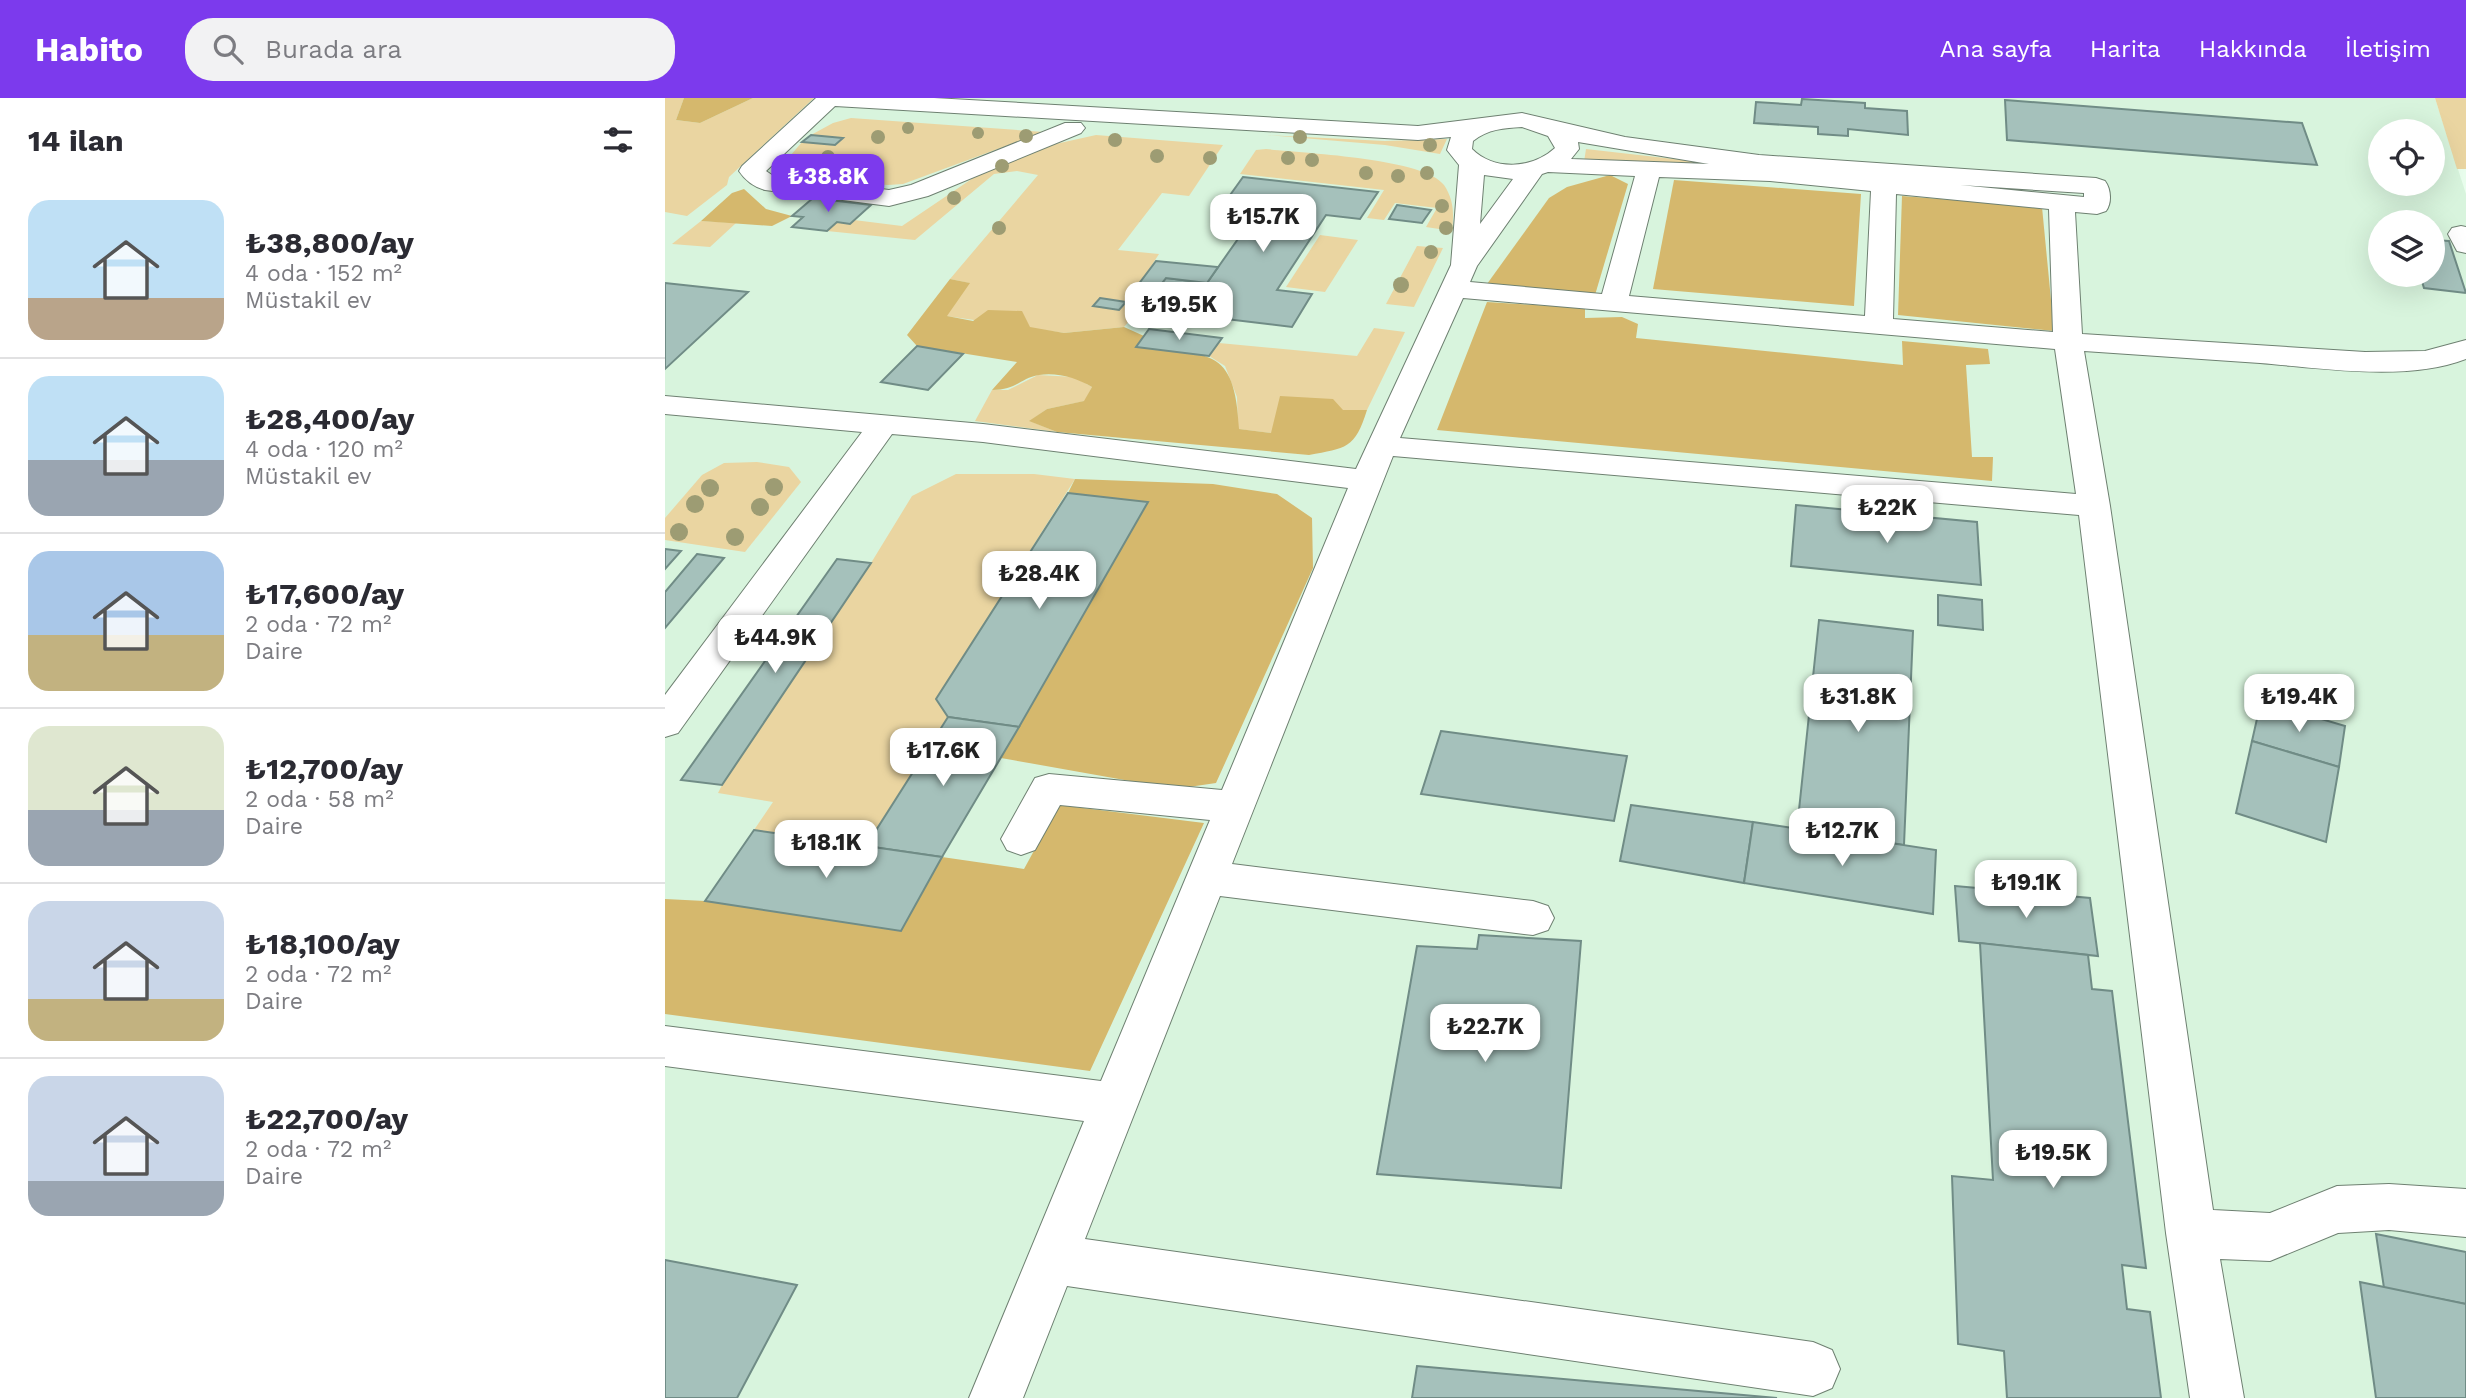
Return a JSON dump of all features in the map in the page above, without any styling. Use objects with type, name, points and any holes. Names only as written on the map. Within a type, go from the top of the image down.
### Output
[{"type":"street","points":[[1459,278],[1467,160],[1459,144],[1468,132],[1516,98]]},
{"type":"street","points":[[826,102],[1073,128],[1467,160],[1500,171],[1541,167],[1770,174],[2097,206],[2096,186],[1711,158],[1619,145],[1556,122],[1522,120],[1418,133],[826,102],[751,170],[765,183],[889,198],[919,191],[1073,128]]},
{"type":"street","points":[[996,1398],[1375,464],[1459,278],[1541,167],[1561,158],[1567,149],[1566,140],[1556,122]]},
{"type":"street","points":[[1613,303],[1649,169]]},
{"type":"street","points":[[1879,325],[1884,186]]},
{"type":"street","points":[[2062,203],[2068,341],[2094,506],[2191,1233],[2217,1398]]},
{"type":"street","points":[[1459,278],[1613,303],[2068,341],[2370,361],[2424,359],[2466,349]]},
{"type":"street","points":[[665,405],[1375,464],[2094,506]]},
{"type":"street","points":[[665,723],[884,424]]},
{"type":"street","points":[[1021,839],[1049,789],[1235,807]]},
{"type":"street","points":[[1206,878],[1533,918]]},
{"type":"street","points":[[665,1046],[1114,1104]]},
{"type":"street","points":[[2191,1233],[2270,1237],[2337,1210],[2389,1207],[2466,1213]]},
{"type":"street","points":[[1052,1259],[1813,1369]]},
{"type":"shaded area","points":[[665,98],[2435,98],[2442,119],[2368,119],[2368,196],[2445,196],[2445,129],[2466,194],[2466,1398],[665,1398]]},
{"type":"shaded area","points":[[665,98],[684,98],[676,120],[700,123],[753,98],[814,98],[729,177],[727,185],[687,216],[665,212]]},
{"type":"shaded area","points":[[684,98],[753,98],[700,123],[676,120]]},
{"type":"shaded area","points":[[2435,98],[2466,98],[2466,169],[2457,169],[2445,130],[2445,119],[2442,119]]},
{"type":"shaded area","points":[[851,118],[1044,132],[903,184],[796,178],[779,169],[802,142],[835,145],[842,138],[811,135],[833,123]]},
{"type":"shaded area","points":[[1096,135],[1223,145],[1189,196],[1162,193],[1118,250],[1159,254],[1139,285],[1159,287],[1124,327],[1064,333],[946,316],[969,283],[950,279],[1038,175],[1017,171],[994,174],[915,240],[827,231],[837,222],[850,224],[854,220],[902,226],[982,172],[1033,149]]},
{"type":"shaded area","points":[[1267,135],[1385,141],[1447,139],[1440,154],[1385,145]]},
{"type":"shaded area","points":[[1586,149],[1709,165],[1632,161],[1584,162]]},
{"type":"shaded area","points":[[1256,150],[1361,158],[1413,169],[1432,176],[1444,185],[1450,196],[1452,231],[1426,227],[1437,208],[1395,203],[1384,220],[1367,218],[1384,190],[1240,174]]},
{"type":"shaded area","points":[[1610,175],[1628,184],[1595,295],[1487,284],[1549,198],[1567,187]]},
{"type":"shaded area","points":[[1674,180],[1861,194],[1854,306],[1653,289]]},
{"type":"shaded area","points":[[744,189],[766,209],[792,216],[772,226],[701,221],[732,193]]},
{"type":"shaded area","points":[[1902,196],[2042,207],[2054,331],[1898,315]]},
{"type":"shaded area","points":[[701,221],[736,223],[710,247],[672,244]]},
{"type":"shaded area","points":[[1320,235],[1358,240],[1325,292],[1286,287]]},
{"type":"shaded area","points":[[1417,246],[1443,248],[1414,307],[1386,304]]},
{"type":"shaded area","points":[[950,279],[970,283],[947,316],[973,321],[988,310],[1022,311],[1030,327],[1064,333],[1124,327],[1144,336],[1137,347],[1199,354],[1213,360],[1224,368],[1231,382],[1239,429],[1271,433],[1280,396],[1333,399],[1343,410],[1367,410],[1363,423],[1353,440],[1347,444],[1309,455],[1057,432],[1029,421],[1047,409],[1084,401],[1092,387],[1067,376],[1046,374],[1007,388],[992,390],[1017,362],[917,346],[907,335]]},
{"type":"shaded area","points":[[1487,302],[1585,308],[1585,318],[1622,317],[1638,324],[1636,338],[1903,365],[1902,341],[1988,349],[1990,364],[1966,365],[1972,457],[1993,457],[1992,481],[1437,430]]},
{"type":"shaded area","points":[[1374,328],[1405,332],[1367,410],[1343,410],[1271,433],[1238,429],[1237,397],[1225,366],[1209,356],[1219,343],[1357,356]]},
{"type":"shaded area","points":[[1038,375],[1075,377],[1092,387],[1085,401],[1047,409],[1030,421],[1057,432],[975,421],[992,390],[1008,390]]},
{"type":"shaded area","points":[[757,462],[789,467],[801,482],[745,552],[665,540],[665,518],[702,475],[724,463]]},
{"type":"shaded area","points":[[956,474],[1034,474],[1075,479],[937,699],[948,717],[866,846],[754,830],[773,802],[718,793],[722,785],[871,563],[912,496]]},
{"type":"shaded area","points":[[1075,479],[1213,484],[1277,494],[1312,518],[1313,568],[1216,783],[1175,789],[1001,758],[1147,502],[1068,493]]},
{"type":"shaded area","points":[[1059,805],[1204,823],[1090,1071],[665,1014],[665,899],[705,901],[901,931],[942,857],[1024,869]]},
{"type":"building","points":[[1802,99],[1865,103],[1865,108],[1907,111],[1908,135],[1848,129],[1848,136],[1818,134],[1818,127],[1754,123],[1756,102],[1801,105]]},
{"type":"building","points":[[2005,100],[2302,123],[2317,165],[2007,140]]},
{"type":"building","points":[[811,135],[843,138],[835,145],[802,142]]},
{"type":"building","points":[[1243,177],[1378,192],[1360,219],[1326,215],[1277,290],[1312,294],[1292,327],[1142,309],[1166,278],[1207,283],[1259,209],[1223,205]]},
{"type":"building","points":[[813,198],[871,205],[850,224],[837,222],[827,231],[792,227],[803,217],[792,216]]},
{"type":"building","points":[[1397,205],[1431,210],[1422,223],[1389,219]]},
{"type":"building","points":[[2445,241],[2449,241],[2466,293],[2424,288],[2445,287]]},
{"type":"building","points":[[1156,261],[1218,267],[1207,283],[1166,278],[1159,287],[1138,285]]},
{"type":"building","points":[[665,283],[748,292],[665,369]]},
{"type":"building","points":[[1100,298],[1126,302],[1119,310],[1093,306]]},
{"type":"building","points":[[1149,329],[1222,338],[1209,356],[1136,347]]},
{"type":"building","points":[[917,346],[963,354],[928,390],[881,382]]},
{"type":"building","points":[[1068,493],[1148,502],[1019,727],[948,717],[936,699]]},
{"type":"building","points":[[1796,505],[1977,522],[1981,585],[1791,566]]},
{"type":"building","points":[[665,549],[681,551],[665,569]]},
{"type":"building","points":[[697,554],[724,558],[665,628],[665,592]]},
{"type":"building","points":[[837,559],[871,563],[722,785],[681,780]]},
{"type":"building","points":[[1938,595],[1982,600],[1983,630],[1938,625]]},
{"type":"building","points":[[1819,620],[1913,631],[1904,845],[1797,829]]},
{"type":"building","points":[[2261,701],[2345,726],[2339,767],[2252,741]]},
{"type":"building","points":[[948,717],[1019,727],[942,857],[866,846]]},
{"type":"building","points":[[1441,731],[1627,756],[1614,821],[1421,794]]},
{"type":"building","points":[[2252,741],[2339,767],[2326,842],[2236,813]]},
{"type":"building","points":[[1631,805],[1753,822],[1744,883],[1620,861]]},
{"type":"building","points":[[1753,822],[1936,850],[1933,914],[1744,883]]},
{"type":"building","points":[[754,830],[942,857],[901,931],[705,901]]},
{"type":"building","points":[[1955,886],[2090,898],[2098,956],[1959,941]]},
{"type":"building","points":[[1479,935],[1581,941],[1561,1188],[1377,1174],[1417,946],[1477,949]]},
{"type":"building","points":[[1980,943],[2088,955],[2092,989],[2112,991],[2146,1268],[2122,1265],[2127,1309],[2150,1312],[2161,1398],[2007,1398],[2004,1351],[1958,1344],[1952,1176],[1993,1180]]},
{"type":"building","points":[[2376,1234],[2466,1252],[2466,1304],[2384,1288]]},
{"type":"building","points":[[665,1260],[797,1285],[737,1398],[665,1398]]},
{"type":"building","points":[[2360,1282],[2466,1304],[2466,1398],[2376,1398]]},
{"type":"building","points":[[1417,1366],[1777,1398],[1412,1398]]}]
